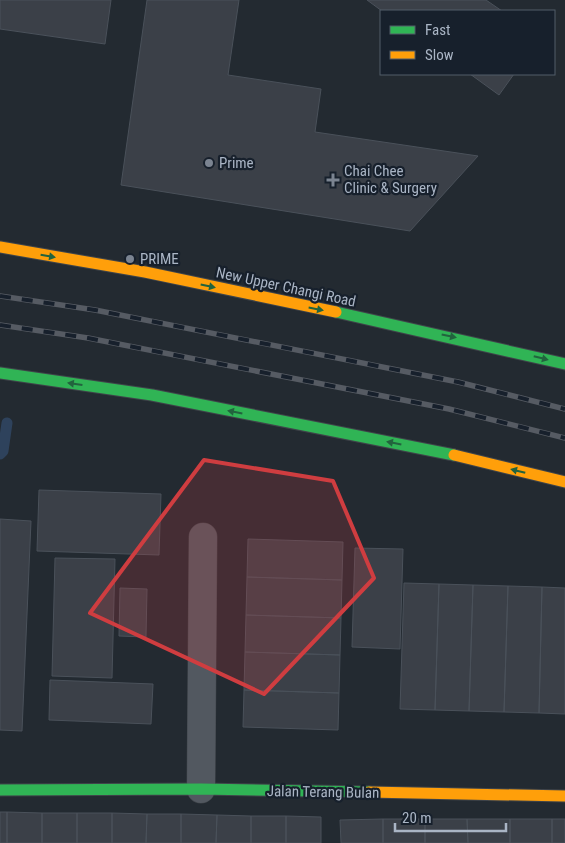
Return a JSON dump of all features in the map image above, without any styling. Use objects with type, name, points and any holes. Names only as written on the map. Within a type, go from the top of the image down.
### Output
[{"type":"main road","name":"New Upper Changi Road","points":[[0,247],[145,272],[401,326],[565,364]]},
{"type":"main road","points":[[0,373],[152,395],[442,452],[565,482]]},
{"type":"main road","name":"Jalan Terang Bulan","points":[[0,790],[201,789],[565,796]]},
{"type":"street","points":[[201,789],[203,537]]},
{"type":"highlighted area","points":[[204,460],[333,481],[374,578],[264,694],[90,613]]},
{"type":"building","points":[[0,0],[111,0],[105,44],[0,29]]},
{"type":"building","points":[[147,0],[239,0],[228,75],[321,89],[315,132],[478,156],[410,231],[121,185]]},
{"type":"building","points":[[367,0],[486,0],[501,10],[381,10]]},
{"type":"building","points":[[471,75],[513,75],[499,95]]},
{"type":"building","points":[[39,490],[161,494],[159,555],[37,551]]},
{"type":"building","points":[[0,519],[31,521],[22,731],[0,730]]},
{"type":"building","points":[[248,539],[343,542],[342,580],[247,577]]},
{"type":"building","points":[[355,548],[403,549],[400,649],[352,647]]},
{"type":"building","points":[[55,558],[115,559],[112,678],[52,676]]},
{"type":"building","points":[[247,577],[342,580],[341,618],[246,615]]},
{"type":"building","points":[[404,583],[439,584],[435,710],[400,709]]},
{"type":"building","points":[[439,584],[473,585],[469,711],[435,710]]},
{"type":"building","points":[[473,585],[508,586],[504,712],[469,711]]},
{"type":"building","points":[[508,586],[542,587],[539,713],[504,712]]},
{"type":"building","points":[[542,587],[565,588],[565,714],[539,713]]},
{"type":"building","points":[[120,588],[147,589],[146,637],[119,636]]},
{"type":"building","points":[[246,615],[341,618],[340,655],[245,652]]},
{"type":"building","points":[[245,652],[340,655],[339,693],[244,690]]},
{"type":"building","points":[[50,680],[153,684],[151,724],[49,720]]},
{"type":"building","points":[[244,690],[339,693],[338,730],[243,727]]},
{"type":"building","points":[[0,812],[7,812],[7,843],[0,843]]},
{"type":"building","points":[[7,812],[42,813],[42,843],[7,843]]},
{"type":"building","points":[[42,813],[77,813],[77,843],[42,843]]},
{"type":"building","points":[[77,813],[112,813],[112,843],[77,843]]},
{"type":"building","points":[[112,813],[147,814],[146,843],[112,843]]},
{"type":"building","points":[[147,814],[181,814],[181,843],[146,843]]},
{"type":"building","points":[[181,814],[217,815],[216,843],[181,843]]},
{"type":"building","points":[[217,815],[251,816],[251,843],[216,843]]},
{"type":"building","points":[[251,816],[286,816],[286,843],[251,843]]},
{"type":"building","points":[[286,816],[321,817],[321,843],[286,843]]},
{"type":"building","points":[[383,819],[383,843],[341,843],[340,820]]},
{"type":"building","points":[[383,819],[425,819],[425,843],[383,843]]},
{"type":"building","points":[[425,819],[467,819],[468,843],[425,843]]},
{"type":"building","points":[[467,819],[510,819],[510,843],[468,843]]},
{"type":"building","points":[[510,819],[552,819],[552,843],[510,843]]},
{"type":"building","points":[[552,819],[565,819],[565,843],[552,843]]},
{"type":"waterway","points":[[0,454],[3,451],[7,423]]},
{"type":"railway","points":[[0,296],[95,310],[458,382],[565,409]]},
{"type":"railway","points":[[0,325],[88,338],[449,409],[565,438]]},
{"type":"traffic: fast","points":[[336,312],[565,364]]},
{"type":"traffic: fast","points":[[0,373],[152,395],[454,455]]},
{"type":"traffic: fast","points":[[0,790],[201,789],[369,792]]},
{"type":"traffic: slow","points":[[0,247],[145,272],[336,312]]},
{"type":"traffic: slow","points":[[454,455],[565,482]]},
{"type":"traffic: slow","points":[[369,792],[565,796]]},
{"type":"place","name":"Prime","points":[[209,163]]},
{"type":"place","name":"Chai Chee Clinic & Surgery","points":[[333,180]]},
{"type":"place","name":"PRIME","points":[[130,259]]}]
